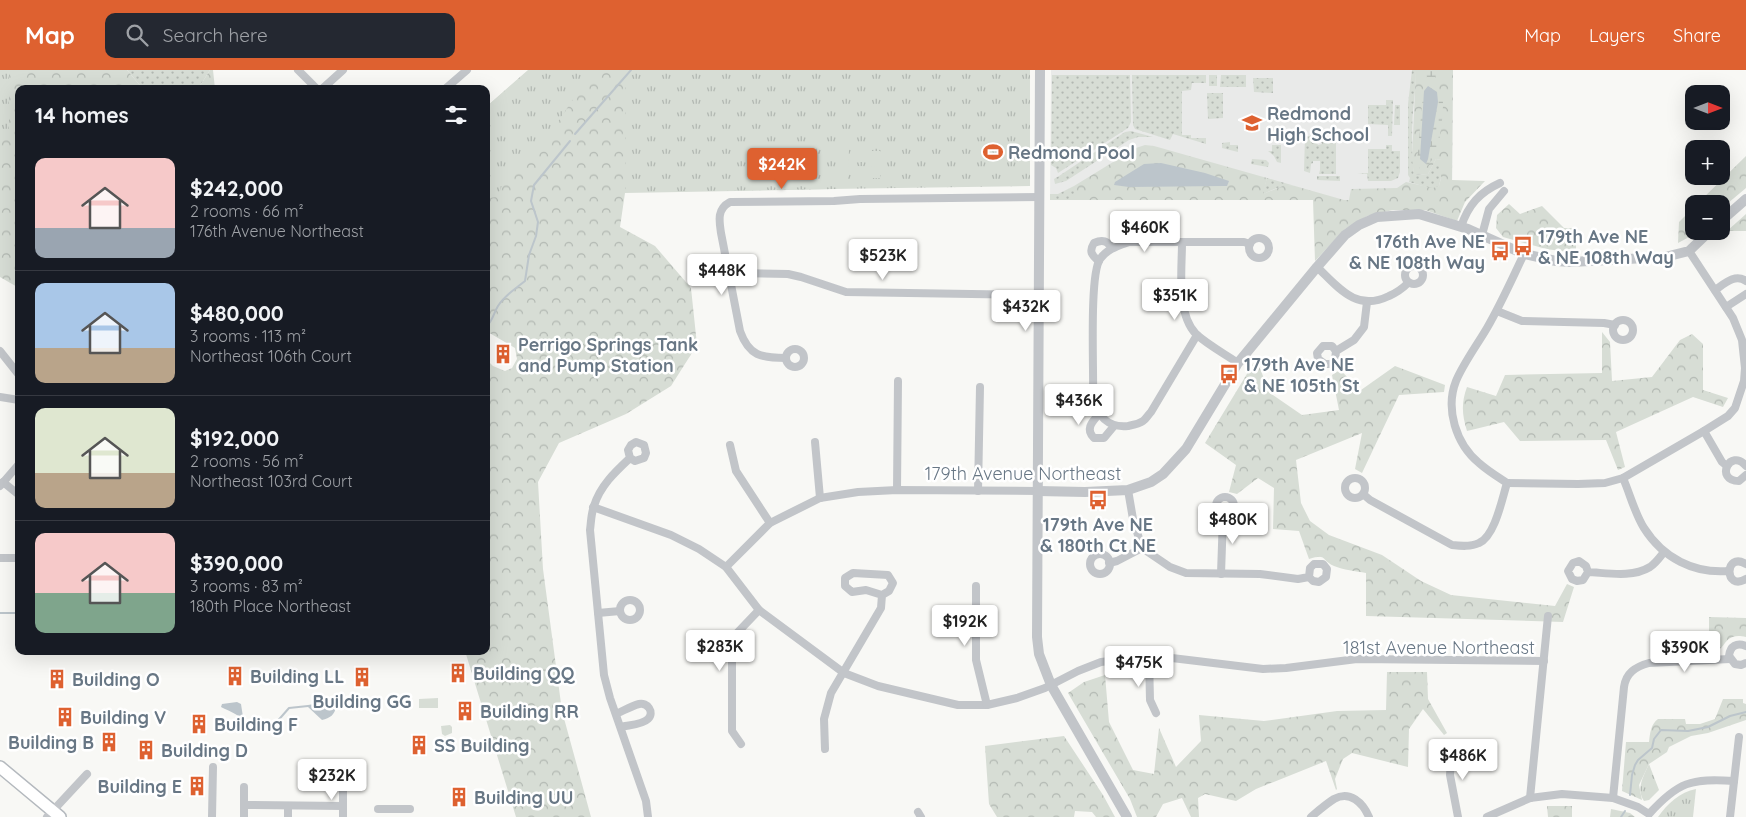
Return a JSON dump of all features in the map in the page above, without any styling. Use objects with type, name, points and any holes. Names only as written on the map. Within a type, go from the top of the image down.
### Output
[{"type":"main road","points":[[0,767],[53,815]]},
{"type":"street","points":[[298,70],[313,85]]},
{"type":"street","points":[[326,85],[342,70]]},
{"type":"street","points":[[450,85],[467,70]]},
{"type":"street","points":[[1040,70],[1037,637],[1039,654],[1052,685],[1127,817]]},
{"type":"street","points":[[1461,227],[1466,213],[1474,200],[1487,189],[1500,183]]},
{"type":"street","points":[[1482,235],[1489,209],[1504,191]]},
{"type":"street","points":[[786,358],[769,358],[758,355],[749,348],[740,331],[719,220],[721,209],[730,202],[1040,197]]},
{"type":"street","points":[[1730,213],[1746,199]]},
{"type":"street","name":"179th Avenue Northeast","points":[[726,567],[770,523],[820,498],[858,492],[897,490],[1085,492],[1128,490],[1151,482],[1163,474],[1186,449],[1238,362],[1317,267],[1345,235],[1359,225],[1377,217],[1419,214],[1482,235],[1524,254],[1556,261],[1571,262],[1664,257],[1689,250],[1700,240]]},
{"type":"street","points":[[1099,261],[1092,256],[1091,252],[1094,243],[1108,242],[1112,248]]},
{"type":"street","points":[[1197,335],[1151,412],[1142,422],[1132,425],[1114,426],[1099,414],[1093,397],[1094,287],[1099,261],[1104,254],[1112,248],[1129,242],[1244,242],[1250,244]]},
{"type":"street","points":[[1182,243],[1182,304],[1190,327],[1197,335],[1238,362]]},
{"type":"street","points":[[1524,254],[1497,311],[1456,380],[1450,406],[1452,418],[1457,433],[1478,463],[1507,483],[1578,484],[1604,483],[1623,478],[1728,416],[1735,408],[1744,381],[1745,368],[1742,340],[1733,318],[1689,250]]},
{"type":"street","points":[[1317,267],[1346,294],[1367,302],[1382,299],[1396,293],[1408,283]]},
{"type":"street","points":[[728,273],[788,274],[846,292],[1039,295]]},
{"type":"street","points":[[1715,290],[1737,278],[1742,278],[1746,281]]},
{"type":"street","points":[[1726,307],[1746,294]]},
{"type":"street","points":[[1336,351],[1354,340],[1364,327],[1367,302]]},
{"type":"street","points":[[1497,311],[1522,321],[1604,323],[1615,325]]},
{"type":"street","points":[[0,352],[15,370]]},
{"type":"street","points":[[897,490],[898,381]]},
{"type":"street","points":[[978,491],[980,387]]},
{"type":"street","points":[[0,397],[15,399]]},
{"type":"street","points":[[1099,414],[1090,425],[1090,432],[1094,438],[1104,438],[1114,426]]},
{"type":"street","points":[[1704,431],[1722,462],[1727,466]]},
{"type":"street","points":[[815,442],[820,498]]},
{"type":"street","points":[[730,445],[736,472],[770,523]]},
{"type":"street","points":[[630,458],[611,476],[601,490],[593,506],[590,530],[604,675],[646,801],[648,817]]},
{"type":"street","points":[[1746,466],[1741,461],[1734,460],[1727,466],[1726,473],[1732,480],[1739,481],[1746,476]]},
{"type":"street","points":[[15,469],[2,484],[15,493]]},
{"type":"street","points":[[1623,478],[1643,527],[1664,552],[1682,563],[1700,570],[1729,572]]},
{"type":"street","points":[[1363,494],[1370,500],[1452,545],[1470,546],[1479,544],[1486,539],[1492,528],[1507,483]]},
{"type":"street","points":[[1128,490],[1133,519],[1142,548],[1170,567],[1186,573],[1260,574],[1298,580],[1309,577]]},
{"type":"street","name":"181st Avenue Northeast","points":[[593,506],[671,535],[726,567],[760,610],[844,673],[878,686],[958,705],[986,704],[1016,698],[1052,685],[1078,671],[1101,662],[1127,659],[1172,658],[1263,669],[1357,659],[1544,662]]},
{"type":"street","points":[[1221,574],[1223,516]]},
{"type":"street","points":[[1109,563],[1142,548]]},
{"type":"street","points":[[1588,572],[1628,574],[1640,572],[1652,566],[1664,552]]},
{"type":"street","points":[[0,558],[15,558]]},
{"type":"street","points":[[1746,564],[1736,562],[1731,565],[1729,572],[1731,578],[1736,581],[1746,579]]},
{"type":"street","points":[[853,573],[888,575],[893,583],[889,592],[882,595],[866,590],[852,592],[845,586],[845,578],[853,573]]},
{"type":"street","points":[[976,586],[976,660],[986,704]]},
{"type":"street","points":[[825,749],[824,719],[831,692],[881,608],[882,595]]},
{"type":"street","points":[[741,744],[732,731],[732,646],[738,632],[760,610]]},
{"type":"street","points":[[598,613],[620,611]]},
{"type":"street","points":[[1530,798],[1548,616]]},
{"type":"street","points":[[1730,659],[1729,653],[1732,647],[1738,644],[1746,646]]},
{"type":"street","points":[[1150,658],[1150,700],[1156,713]]},
{"type":"street","points":[[1613,798],[1624,687],[1627,677],[1634,669],[1649,663],[1730,659],[1738,665],[1746,662]]},
{"type":"street","points":[[616,714],[641,703],[647,705],[650,710],[650,716],[647,720],[621,727]]},
{"type":"street","points":[[1730,817],[1739,737]]},
{"type":"street","points":[[1452,747],[1450,775],[1458,817]]},
{"type":"street","points":[[212,817],[213,767]]},
{"type":"street","points":[[53,815],[87,774]]},
{"type":"street","points":[[1487,817],[1530,798],[1562,794],[1613,798],[1638,807],[1648,815],[1672,792],[1690,782],[1708,780],[1734,781]]},
{"type":"street","points":[[343,786],[343,817]]},
{"type":"street","points":[[244,787],[244,817]]},
{"type":"street","points":[[1311,817],[1336,798],[1352,798],[1360,801],[1369,817]]},
{"type":"street","points":[[244,805],[343,806]]},
{"type":"street","points":[[288,806],[288,817]]},
{"type":"street","points":[[378,809],[392,813],[410,809]]},
{"type":"shaded area","name":"Redmond High School","points":[[1051,70],[1453,70],[1452,200],[1050,200]]},
{"type":"shaded area","points":[[1428,86],[1437,92],[1438,102],[1426,164],[1420,159],[1424,91]]},
{"type":"shaded area","points":[[1161,163],[1205,173],[1229,181],[1227,186],[1129,187],[1114,185],[1115,182],[1144,164]]},
{"type":"shaded area","points":[[323,698],[331,699],[336,706],[332,716],[322,720],[308,705],[314,704]]},
{"type":"shaded area","points":[[237,702],[241,704],[243,717],[250,724],[244,724],[238,716],[221,707],[222,704]]},
{"type":"green space","points":[[0,70],[127,70],[140,85],[15,85],[15,286],[0,277]]},
{"type":"green space","points":[[0,70],[9,70],[9,131],[0,142]]},
{"type":"green space","points":[[127,70],[210,70],[201,85],[140,85]]},
{"type":"green space","points":[[210,70],[213,70],[215,85],[201,85]]},
{"type":"green space","points":[[528,70],[593,70],[538,151],[518,165],[503,182],[498,197],[490,198],[490,103]]},
{"type":"green space","points":[[529,70],[848,70],[837,189],[625,193],[620,227],[655,246],[691,288],[697,345],[671,386],[626,414],[559,443],[538,482],[543,569],[562,711],[591,817],[516,817],[466,655],[490,655],[490,363],[505,371],[512,368],[517,359],[515,348],[490,333],[490,104]]},
{"type":"green space","points":[[625,70],[1030,70],[1030,186],[625,192]]},
{"type":"green space","points":[[1412,70],[1416,70],[1412,129],[1414,175],[1428,174],[1436,159],[1441,160],[1439,186],[1433,189],[1409,182],[1408,104]]},
{"type":"green space","points":[[1416,70],[1453,70],[1452,180],[1485,181],[1465,202],[1457,221],[1425,210],[1393,210],[1367,216],[1345,229],[1315,261],[1313,200],[1074,200],[1074,186],[1136,148],[1145,145],[1267,178],[1263,194],[1285,185],[1349,200],[1351,189],[1397,188],[1406,182],[1433,188],[1439,186],[1441,160],[1436,159],[1428,174],[1414,175],[1412,159]]},
{"type":"green space","points":[[1426,70],[1436,70],[1435,82],[1443,100],[1443,110],[1436,152],[1432,161],[1426,167],[1420,169],[1417,161],[1422,105],[1427,78]]},
{"type":"green space","points":[[1052,75],[1130,75],[1131,122],[1128,128],[1058,173],[1056,168],[1051,165]]},
{"type":"green space","points":[[1132,75],[1206,75],[1206,83],[1192,83],[1191,90],[1182,91],[1182,135],[1191,135],[1191,138],[1206,138],[1206,144],[1173,134],[1170,140],[1135,129],[1133,125]]},
{"type":"green space","points":[[1209,75],[1217,75],[1217,86],[1209,86]]},
{"type":"green space","points":[[1221,75],[1246,75],[1246,87],[1220,87]]},
{"type":"green space","points":[[1253,78],[1273,78],[1273,93],[1254,92]]},
{"type":"green space","points":[[1207,93],[1223,93],[1223,118],[1208,119]]},
{"type":"green space","points":[[1386,100],[1393,100],[1392,136],[1388,136],[1388,125],[1368,124],[1368,105],[1386,105]]},
{"type":"green space","points":[[1395,105],[1400,105],[1400,125],[1394,125]]},
{"type":"green space","points":[[1131,131],[1153,137],[1138,137],[1129,140],[1066,181],[1055,184],[1054,179],[1125,132]]},
{"type":"green space","points":[[1305,136],[1311,136],[1312,143],[1317,143],[1318,145],[1322,144],[1321,142],[1328,141],[1329,143],[1336,141],[1336,174],[1319,174],[1320,161],[1313,161],[1310,173],[1304,171]]},
{"type":"green space","points":[[1230,142],[1230,145],[1238,145],[1238,152],[1222,148],[1222,143]]},
{"type":"green space","points":[[1272,145],[1281,145],[1281,163],[1277,162],[1268,151],[1272,151]]},
{"type":"green space","points":[[1386,145],[1392,145],[1392,151],[1400,151],[1400,172],[1398,178],[1391,181],[1368,181],[1367,174],[1357,174],[1368,173],[1368,149],[1386,149]]},
{"type":"green space","points":[[838,147],[849,147],[848,182],[838,182]]},
{"type":"green space","points":[[855,151],[880,151],[880,162],[855,162]]},
{"type":"green space","points":[[1746,156],[1746,188],[1730,201],[1730,195],[1706,195],[1716,185],[1730,185],[1730,172]]},
{"type":"green space","points":[[1252,159],[1266,160],[1269,163],[1268,167],[1251,164]]},
{"type":"green space","points":[[855,166],[880,167],[880,178],[855,178]]},
{"type":"green space","points":[[1317,176],[1340,176],[1340,181],[1317,180]]},
{"type":"green space","points":[[1267,178],[1295,186],[1278,188],[1262,195]]},
{"type":"green space","points":[[1074,186],[1074,200],[1050,200],[1050,194],[1058,194]]},
{"type":"green space","points":[[1509,204],[1520,214],[1542,206],[1564,228],[1576,228],[1576,253],[1546,249],[1503,237],[1496,228],[1497,215]]},
{"type":"green space","points":[[1746,214],[1746,231],[1730,231],[1730,228]]},
{"type":"green space","points":[[1685,216],[1685,239],[1678,243],[1679,222]]},
{"type":"green space","points":[[1602,332],[1610,342],[1612,381],[1652,377],[1680,340],[1692,334],[1703,344],[1703,390],[1728,398],[1723,407],[1693,397],[1616,432],[1625,467],[1618,470],[1606,440],[1520,441],[1504,422],[1467,431],[1463,409],[1467,387],[1496,396],[1505,375],[1602,373]]},
{"type":"green space","points":[[1256,359],[1270,393],[1302,415],[1339,410],[1332,375],[1340,370],[1361,390],[1395,366],[1445,385],[1444,392],[1399,395],[1362,473],[1355,469],[1362,433],[1296,460],[1301,503],[1310,521],[1329,535],[1382,555],[1421,581],[1451,595],[1555,606],[1567,584],[1574,587],[1563,622],[1366,616],[1366,573],[1338,567],[1321,557],[1309,559],[1299,531],[1273,529],[1274,488],[1258,478],[1237,494],[1229,492],[1236,465],[1205,443]]},
{"type":"green space","points":[[1709,617],[1746,618],[1746,637],[1732,637],[1719,650],[1709,651]]},
{"type":"green space","points":[[1387,672],[1427,672],[1428,699],[1447,733],[1444,735],[1423,709],[1409,729],[1408,767],[1352,753],[1343,759],[1335,779],[1336,790],[1326,761],[1256,789],[1236,801],[1205,794],[1198,798],[1199,817],[1191,817],[1182,798],[1163,804],[1156,817],[1137,817],[1130,799],[1068,693],[1084,682],[1105,675],[1109,722],[1133,770],[1154,774],[1159,728],[1176,767],[1201,741],[1199,715],[1264,721],[1337,711],[1386,710]]},
{"type":"green space","points":[[438,698],[438,708],[419,708],[419,699]]},
{"type":"green space","points":[[1723,699],[1743,699],[1743,703],[1746,704],[1746,720],[1708,733],[1691,736],[1669,747],[1667,752],[1649,764],[1639,785],[1642,800],[1622,791],[1626,742],[1649,742],[1652,726],[1658,719],[1685,719],[1686,724],[1700,724],[1715,719]]},
{"type":"green space","points":[[450,725],[452,733],[445,736],[442,734],[441,726]]},
{"type":"green space","points":[[1064,736],[1103,795],[1115,817],[1096,817],[1092,812],[1075,811],[1074,817],[997,817],[989,804],[985,746]]},
{"type":"green space","points":[[1649,764],[1659,790],[1649,800],[1644,801],[1640,787]]},
{"type":"green space","points":[[1696,789],[1693,817],[1658,817],[1674,799]]},
{"type":"green space","points":[[1547,806],[1572,806],[1572,817],[1548,817]]},
{"type":"green space","points":[[1611,809],[1630,813],[1635,817],[1610,817]]},
{"type":"waterway","points":[[575,134],[631,70]]},
{"type":"waterway","points":[[490,322],[501,302],[510,292],[525,281],[529,255],[536,236],[538,222],[531,201],[534,185],[570,141]]},
{"type":"waterway","points":[[0,613],[15,613]]},
{"type":"waterway","points":[[250,724],[254,726],[275,724],[289,708],[308,706]]},
{"type":"waterway","points":[[1630,795],[1635,765],[1652,748],[1654,739],[1661,730],[1688,731],[1708,727],[1730,716],[1746,712]]},
{"type":"waterway","points":[[1621,817],[1625,811]]},
{"type":"place","name":"Redmond High School","points":[[1252,123]]},
{"type":"place","name":"Redmond Pool","points":[[993,152]]},
{"type":"place","name":"179th Ave NE & NE 108th Way","points":[[1523,246]]},
{"type":"place","name":"176th Ave NE & NE 108th Way","points":[[1500,251]]},
{"type":"place","name":"Perrigo Springs Tank and Pump Station","points":[[503,354]]},
{"type":"place","name":"179th Ave NE & NE 105th St","points":[[1229,374]]},
{"type":"place","name":"179th Ave NE & 180th Ct NE","points":[[1098,500]]},
{"type":"place","name":"Building QQ","points":[[458,673]]},
{"type":"place","name":"Building LL","points":[[235,676]]},
{"type":"place","name":"Building GG","points":[[362,677]]},
{"type":"place","name":"Building O","points":[[57,679]]},
{"type":"place","name":"Building RR","points":[[465,711]]},
{"type":"place","name":"Building V","points":[[65,717]]},
{"type":"place","name":"Building F","points":[[199,724]]},
{"type":"place","name":"Building B","points":[[109,742]]},
{"type":"place","name":"SS Building","points":[[419,745]]},
{"type":"place","name":"Building D","points":[[146,750]]},
{"type":"place","name":"Building E","points":[[197,786]]},
{"type":"place","name":"Building UU","points":[[459,797]]}]
